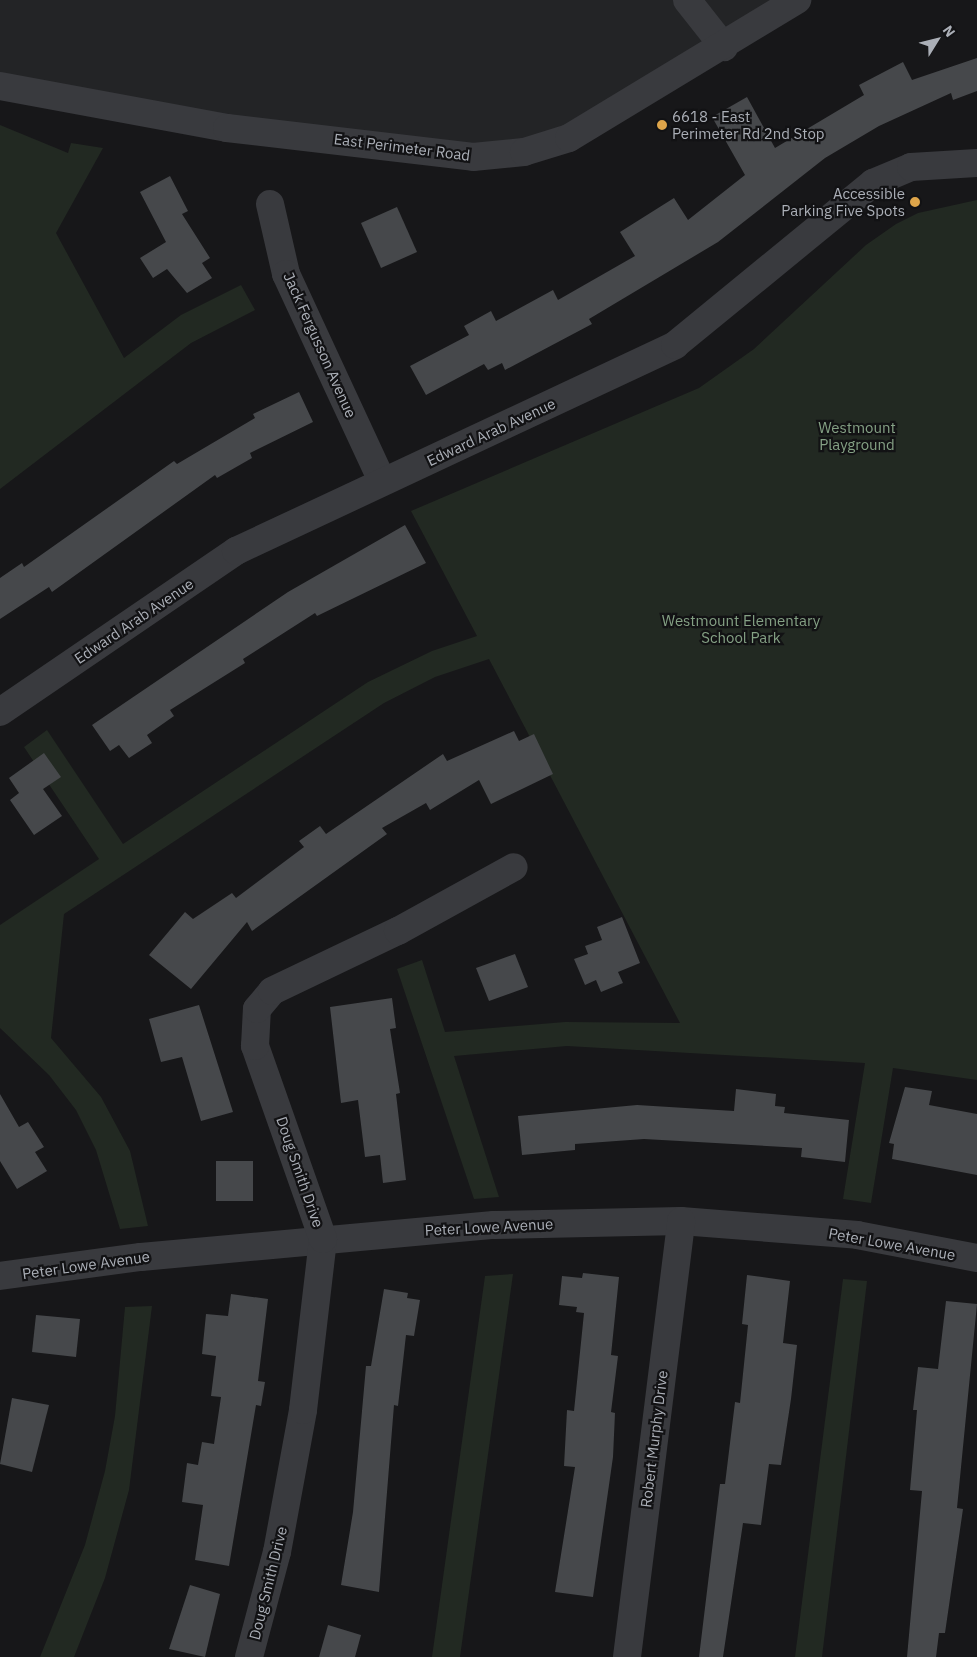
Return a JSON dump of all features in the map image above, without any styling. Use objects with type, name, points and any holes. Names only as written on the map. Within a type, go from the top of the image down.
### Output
[{"type":"street","points":[[687,0],[724,47]]},
{"type":"street","name":"East Perimeter Road","points":[[0,86],[227,128],[473,157],[524,152],[569,138],[724,47],[797,0]]},
{"type":"street","name":"Edward Arab Avenue","points":[[0,712],[236,551],[382,481],[666,350],[873,183],[911,167],[977,163]]},
{"type":"street","name":"Jack Fergusson Avenue","points":[[270,204],[286,274],[382,481]]},
{"type":"street","name":"Doug Smith Drive","points":[[249,1657],[278,1552],[303,1410],[323,1239],[256,1046],[257,1009],[272,991],[398,931],[514,867]]},
{"type":"street","name":"Peter Lowe Avenue","points":[[0,1276],[323,1239],[494,1225],[681,1221],[857,1234],[977,1258]]},
{"type":"street","name":"Robert Murphy Drive","points":[[627,1657],[681,1221]]},
{"type":"shaded area","points":[[0,0],[797,0],[524,152],[0,86]]},
{"type":"green space","points":[[0,125],[68,153],[71,143],[103,148],[56,233],[124,358],[181,315],[241,285],[255,310],[191,343],[0,489]]},
{"type":"green space","name":"Westmount Elementary School Park","points":[[977,200],[977,1080],[893,1068],[871,1203],[843,1199],[865,1063],[567,1046],[454,1056],[499,1197],[474,1199],[397,969],[422,960],[445,1032],[565,1022],[680,1023],[489,659],[435,677],[384,703],[64,914],[51,1038],[101,1097],[130,1151],[148,1226],[120,1229],[96,1150],[76,1110],[49,1075],[0,1028],[0,925],[99,859],[24,747],[47,730],[123,844],[368,682],[432,651],[477,636],[411,511],[699,388],[754,349],[866,245],[896,224],[918,213]]},
{"type":"green space","points":[[513,1274],[460,1657],[432,1657],[485,1276]]},
{"type":"green space","points":[[843,1279],[867,1281],[822,1657],[795,1657]]},
{"type":"green space","points":[[152,1306],[129,1490],[105,1578],[74,1657],[40,1657],[85,1545],[105,1471],[115,1416],[125,1307]]},
{"type":"building","points":[[977,58],[977,91],[953,100],[951,93],[879,126],[825,158],[718,242],[589,319],[592,324],[505,370],[502,363],[488,370],[484,364],[426,395],[410,366],[469,335],[464,326],[491,311],[496,321],[553,290],[558,300],[635,256],[620,232],[674,198],[688,220],[745,175],[712,117],[747,97],[775,148],[864,95],[859,85],[903,62],[912,80]]},
{"type":"building","points":[[170,176],[188,211],[182,214],[210,258],[202,263],[212,278],[187,293],[167,269],[153,278],[140,258],[166,242],[140,192]]},
{"type":"building","points":[[397,207],[417,252],[381,268],[361,223]]},
{"type":"building","points":[[299,392],[313,422],[250,453],[252,458],[217,478],[215,475],[52,592],[49,587],[0,619],[0,578],[22,563],[24,567],[174,461],[177,464],[255,418],[253,414]]},
{"type":"building","points":[[405,525],[426,563],[317,616],[315,613],[243,659],[245,663],[170,710],[174,716],[147,735],[152,743],[129,758],[119,745],[110,751],[92,725],[288,592]]},
{"type":"building","points":[[514,731],[519,741],[534,734],[553,774],[491,804],[479,780],[430,810],[426,803],[382,828],[387,834],[252,931],[247,922],[191,989],[149,955],[185,912],[193,919],[232,893],[236,898],[304,847],[299,841],[320,826],[326,834],[443,754],[447,761]]},
{"type":"building","points":[[44,753],[61,777],[43,789],[62,816],[34,835],[10,800],[19,793],[9,778]]},
{"type":"building","points":[[622,917],[640,963],[618,972],[623,983],[601,992],[596,980],[585,985],[574,959],[588,954],[585,946],[602,940],[597,927]]},
{"type":"building","points":[[515,954],[528,987],[489,1001],[476,968]]},
{"type":"building","points":[[392,998],[396,1028],[390,1029],[400,1093],[396,1094],[406,1180],[383,1183],[380,1155],[365,1157],[358,1100],[341,1103],[330,1007]]},
{"type":"building","points":[[199,1005],[233,1112],[201,1121],[182,1057],[161,1062],[149,1019]]},
{"type":"building","points":[[905,1087],[932,1091],[929,1105],[977,1114],[977,1175],[892,1159],[894,1144],[889,1143]]},
{"type":"building","points":[[736,1089],[776,1094],[775,1106],[785,1107],[784,1113],[849,1120],[845,1162],[801,1157],[802,1148],[644,1139],[575,1144],[575,1150],[522,1155],[518,1116],[637,1105],[734,1111]]},
{"type":"building","points":[[0,1094],[19,1127],[28,1122],[44,1147],[35,1152],[47,1171],[17,1189],[0,1161]]},
{"type":"building","points":[[216,1161],[253,1161],[253,1201],[216,1201]]},
{"type":"building","points":[[583,1273],[619,1277],[611,1355],[618,1356],[611,1412],[615,1413],[613,1457],[593,1597],[555,1592],[575,1467],[564,1466],[567,1410],[574,1411],[584,1313],[576,1312],[577,1307],[559,1305],[562,1276],[582,1278]]},
{"type":"building","points":[[747,1275],[790,1281],[783,1343],[797,1345],[791,1399],[781,1465],[769,1464],[761,1525],[743,1523],[723,1657],[699,1657],[720,1484],[725,1484],[735,1402],[740,1403],[748,1325],[742,1324]]},
{"type":"building","points":[[384,1289],[408,1293],[407,1298],[420,1300],[414,1336],[406,1335],[398,1406],[394,1405],[379,1592],[341,1585],[353,1512],[366,1366],[371,1366]]},
{"type":"building","points":[[231,1294],[268,1299],[258,1381],[265,1382],[261,1406],[256,1405],[229,1566],[195,1560],[203,1505],[182,1502],[187,1463],[198,1465],[202,1442],[214,1444],[221,1397],[211,1396],[216,1356],[202,1354],[206,1314],[228,1316]]},
{"type":"building","points":[[946,1301],[977,1304],[957,1508],[963,1509],[945,1633],[939,1633],[936,1657],[907,1657],[922,1491],[910,1490],[917,1410],[913,1410],[918,1367],[938,1369]]},
{"type":"building","points":[[36,1315],[80,1319],[76,1357],[32,1352]]},
{"type":"building","points":[[12,1398],[49,1405],[32,1472],[0,1464]]},
{"type":"building","points":[[190,1585],[220,1594],[205,1657],[169,1649]]},
{"type":"building","points":[[328,1625],[361,1635],[355,1657],[319,1657]]},
{"type":"place","name":"6618 - East Perimeter Rd 2nd Stop","points":[[662,125]]},
{"type":"place","name":"Accessible Parking Five Spots","points":[[915,202]]},
{"type":"park label","name":"Westmount Playground","points":[[857,436]]}]
